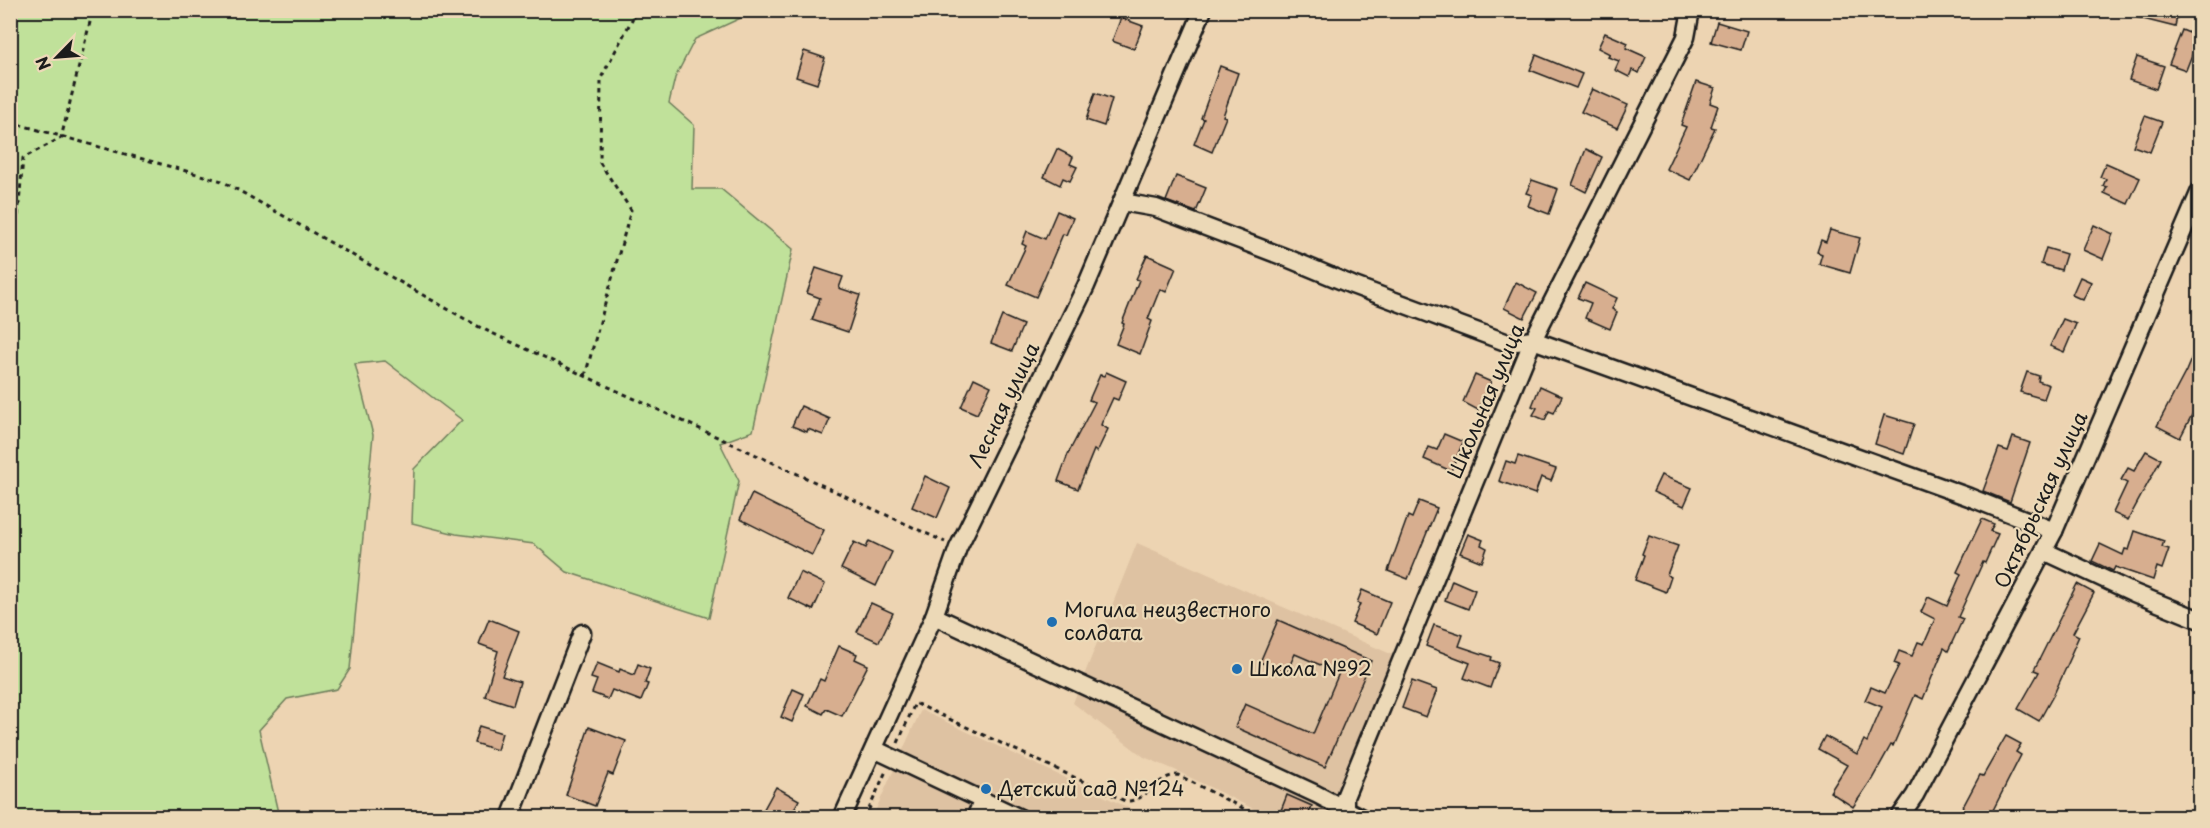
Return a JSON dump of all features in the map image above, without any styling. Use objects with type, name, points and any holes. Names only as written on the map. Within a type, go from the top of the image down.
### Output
[{"type":"street","name":"Лесная улица","points":[[842,818],[934,616],[958,548],[1086,286],[1203,10]]},
{"type":"street","name":"Школьная улица","points":[[1343,814],[1346,797],[1533,340],[1686,37],[1691,10]]},
{"type":"street","name":"Октябрьская улица","points":[[1899,818],[1915,795],[2054,531],[2199,190]]},
{"type":"street","points":[[1122,202],[1156,207],[1352,285],[1508,343],[1533,340],[1969,497],[2054,531]]},
{"type":"street","points":[[2044,551],[2199,620]]},
{"type":"street","points":[[934,616],[1316,794],[1343,814],[1362,818]]},
{"type":"street","points":[[510,818],[582,633]]},
{"type":"street","points":[[874,749],[1020,818]]},
{"type":"street","points":[[975,818],[983,800]]},
{"type":"path","points":[[10,269],[16,238],[23,158],[61,138],[93,10]]},
{"type":"path","points":[[585,376],[631,210],[600,163],[602,78],[637,10]]},
{"type":"path","points":[[10,122],[222,181],[481,328],[958,548]]},
{"type":"path","points":[[865,818],[915,703],[1125,801],[1132,802],[1139,799],[1170,775],[1178,775],[1262,818]]},
{"type":"shaded area","name":"Школа №92","points":[[1137,543],[1393,655],[1326,817],[1270,817],[1144,757],[1073,703]]},
{"type":"shaded area","name":"Детский сад №124","points":[[921,710],[1148,817],[872,818]]},
{"type":"green space","points":[[11,10],[770,11],[745,16],[695,39],[675,78],[669,103],[694,125],[692,189],[721,189],[793,249],[753,431],[720,443],[739,481],[709,618],[567,572],[534,544],[456,534],[412,523],[414,469],[462,420],[385,361],[355,364],[373,435],[350,669],[337,689],[287,699],[259,730],[279,817],[11,817]]},
{"type":"building","points":[[2128,10],[2178,10],[2175,27],[2127,15]]},
{"type":"building","points":[[1121,18],[1143,26],[1134,49],[1112,41]]},
{"type":"building","points":[[1717,22],[1747,31],[1741,50],[1711,42]]},
{"type":"building","points":[[2182,30],[2199,37],[2186,70],[2169,64]]},
{"type":"building","points":[[1605,33],[1628,43],[1626,48],[1646,57],[1639,73],[1632,70],[1629,77],[1615,70],[1619,61],[1608,57],[1610,54],[1598,48]]},
{"type":"building","points":[[804,51],[825,58],[817,84],[796,77]]},
{"type":"building","points":[[1536,55],[1582,74],[1576,88],[1530,70]]},
{"type":"building","points":[[2137,57],[2164,66],[2156,89],[2129,80]]},
{"type":"building","points":[[1220,66],[1238,73],[1223,116],[1226,117],[1212,152],[1194,144]]},
{"type":"building","points":[[1696,82],[1715,88],[1710,103],[1718,106],[1711,127],[1715,128],[1690,180],[1666,169],[1686,127],[1681,125]]},
{"type":"building","points":[[1592,89],[1628,105],[1617,128],[1581,112]]},
{"type":"building","points":[[1095,93],[1112,99],[1104,126],[1086,120]]},
{"type":"building","points":[[2145,116],[2162,122],[2150,152],[2133,146]]},
{"type":"building","points":[[1057,149],[1073,157],[1070,164],[1077,167],[1070,181],[1063,178],[1060,185],[1044,177]]},
{"type":"building","points":[[1586,149],[1602,157],[1586,192],[1572,185]]},
{"type":"building","points":[[2106,163],[2140,178],[2128,204],[2104,193],[2107,187],[2103,186],[2106,179],[2100,177]]},
{"type":"building","points":[[1176,176],[1206,188],[1196,212],[1166,201]]},
{"type":"building","points":[[1532,180],[1558,189],[1549,214],[1528,206],[1532,195],[1526,193]]},
{"type":"building","points":[[1057,211],[1073,218],[1066,235],[1063,234],[1036,297],[1008,285],[1026,246],[1022,244],[1027,231],[1045,239]]},
{"type":"building","points":[[2094,225],[2113,234],[2103,259],[2083,250]]},
{"type":"building","points":[[1830,230],[1860,238],[1850,273],[1819,264],[1822,254],[1817,252],[1821,240],[1826,242]]},
{"type":"building","points":[[2046,248],[2066,254],[2061,270],[2041,264]]},
{"type":"building","points":[[1147,255],[1176,268],[1166,292],[1160,289],[1148,319],[1152,321],[1140,354],[1116,344],[1139,280],[1136,279]]},
{"type":"building","points":[[816,268],[843,277],[839,288],[860,295],[848,332],[812,320],[820,298],[807,293]]},
{"type":"building","points":[[2080,277],[2091,282],[2083,300],[2072,295]]},
{"type":"building","points":[[1516,282],[1537,293],[1524,318],[1504,308]]},
{"type":"building","points":[[1585,283],[1617,298],[1612,309],[1617,312],[1610,329],[1585,318],[1591,303],[1578,298]]},
{"type":"building","points":[[1002,316],[1023,325],[1012,351],[991,343]]},
{"type":"building","points":[[2063,319],[2076,324],[2064,352],[2050,346]]},
{"type":"building","points":[[2199,340],[2199,401],[2180,438],[2157,426],[2186,371]]},
{"type":"building","points":[[1106,372],[1126,381],[1118,400],[1113,398],[1102,422],[1101,425],[1108,429],[1097,452],[1094,450],[1078,489],[1058,481],[1068,454],[1095,402],[1089,400],[1100,375],[1104,376]]},
{"type":"building","points":[[2027,372],[2039,376],[2038,381],[2049,385],[2044,399],[2020,392]]},
{"type":"building","points":[[1475,375],[1491,382],[1478,410],[1463,402]]},
{"type":"building","points":[[974,378],[991,386],[977,414],[961,407]]},
{"type":"building","points":[[1540,386],[1562,396],[1554,413],[1549,411],[1545,420],[1533,415],[1537,408],[1532,406]]},
{"type":"building","points":[[801,406],[830,419],[823,435],[792,426]]},
{"type":"building","points":[[1884,415],[1914,424],[1904,454],[1875,444]]},
{"type":"building","points":[[1444,434],[1463,442],[1451,471],[1424,459],[1429,447],[1437,450]]},
{"type":"building","points":[[2013,437],[2030,443],[2010,502],[1983,491],[1999,448],[2008,451]]},
{"type":"building","points":[[2146,451],[2161,459],[2128,520],[2113,513],[2127,483],[2121,480],[2128,468],[2134,471]]},
{"type":"building","points":[[1518,456],[1556,469],[1551,481],[1541,477],[1535,494],[1499,481],[1506,461],[1515,464]]},
{"type":"building","points":[[1661,475],[1692,488],[1684,506],[1653,492]]},
{"type":"building","points":[[925,476],[950,488],[937,518],[912,507]]},
{"type":"building","points":[[752,494],[824,530],[812,555],[740,519]]},
{"type":"building","points":[[1419,501],[1437,508],[1408,579],[1388,571],[1408,516],[1412,518]]},
{"type":"building","points":[[1982,519],[1994,524],[1990,531],[1998,534],[1958,617],[1963,619],[1948,651],[1944,648],[1923,699],[1915,695],[1893,746],[1891,745],[1853,807],[1830,792],[1847,765],[1818,749],[1825,736],[1857,754],[1864,740],[1867,742],[1882,707],[1865,700],[1871,687],[1885,693],[1899,665],[1894,663],[1899,651],[1912,656],[1918,642],[1924,644],[1935,619],[1921,612],[1928,597],[1947,606],[1961,574],[1957,572]]},
{"type":"building","points":[[2135,531],[2164,541],[2162,547],[2169,549],[2162,569],[2157,567],[2153,580],[2115,567],[2113,571],[2092,561],[2100,544],[2123,555],[2125,549],[2129,550]]},
{"type":"building","points":[[1468,534],[1483,540],[1481,545],[1487,548],[1482,562],[1460,553]]},
{"type":"building","points":[[1649,536],[1678,546],[1667,575],[1671,577],[1666,592],[1635,580]]},
{"type":"building","points":[[869,541],[892,552],[876,586],[841,569],[854,542],[866,548]]},
{"type":"building","points":[[800,572],[825,584],[813,610],[788,598]]},
{"type":"building","points":[[1452,580],[1475,590],[1468,609],[1445,600]]},
{"type":"building","points":[[2077,584],[2094,593],[2073,633],[2079,636],[2072,655],[2039,721],[2018,709],[2039,672],[2034,670]]},
{"type":"building","points":[[1362,590],[1390,602],[1377,634],[1352,623],[1360,604],[1357,603]]},
{"type":"building","points":[[871,603],[893,613],[879,642],[857,632]]},
{"type":"building","points":[[489,619],[519,631],[502,676],[520,682],[513,705],[485,696],[498,651],[479,644]]},
{"type":"building","points":[[1278,620],[1371,661],[1325,767],[1235,727],[1245,704],[1313,734],[1339,673],[1295,654],[1286,673],[1260,662]]},
{"type":"building","points":[[1434,625],[1463,635],[1459,646],[1492,657],[1491,660],[1499,663],[1490,688],[1464,678],[1470,663],[1426,646]]},
{"type":"building","points":[[839,646],[857,654],[855,659],[868,665],[842,716],[826,709],[823,714],[807,706],[820,679],[824,681]]},
{"type":"building","points":[[597,663],[634,675],[638,664],[650,669],[645,683],[648,684],[641,701],[612,690],[608,699],[592,693],[597,680],[591,678]]},
{"type":"building","points":[[1412,681],[1437,690],[1426,717],[1402,708]]},
{"type":"building","points":[[793,689],[804,694],[792,722],[781,717]]},
{"type":"building","points":[[479,726],[502,733],[497,750],[474,743]]},
{"type":"building","points":[[589,727],[626,741],[613,775],[608,773],[595,806],[566,795]]},
{"type":"building","points":[[2006,736],[2021,744],[2016,752],[2021,755],[1989,818],[1957,818],[1980,775],[1983,776]]},
{"type":"building","points":[[776,787],[799,800],[789,818],[759,818]]},
{"type":"building","points":[[1287,795],[1312,806],[1307,818],[1278,818]]},
{"type":"place","name":"Могила неизвестного солдата","points":[[1052,622]]},
{"type":"place","name":"Школа №92","points":[[1237,669]]},
{"type":"place","name":"Детский сад №124","points":[[986,789]]}]
